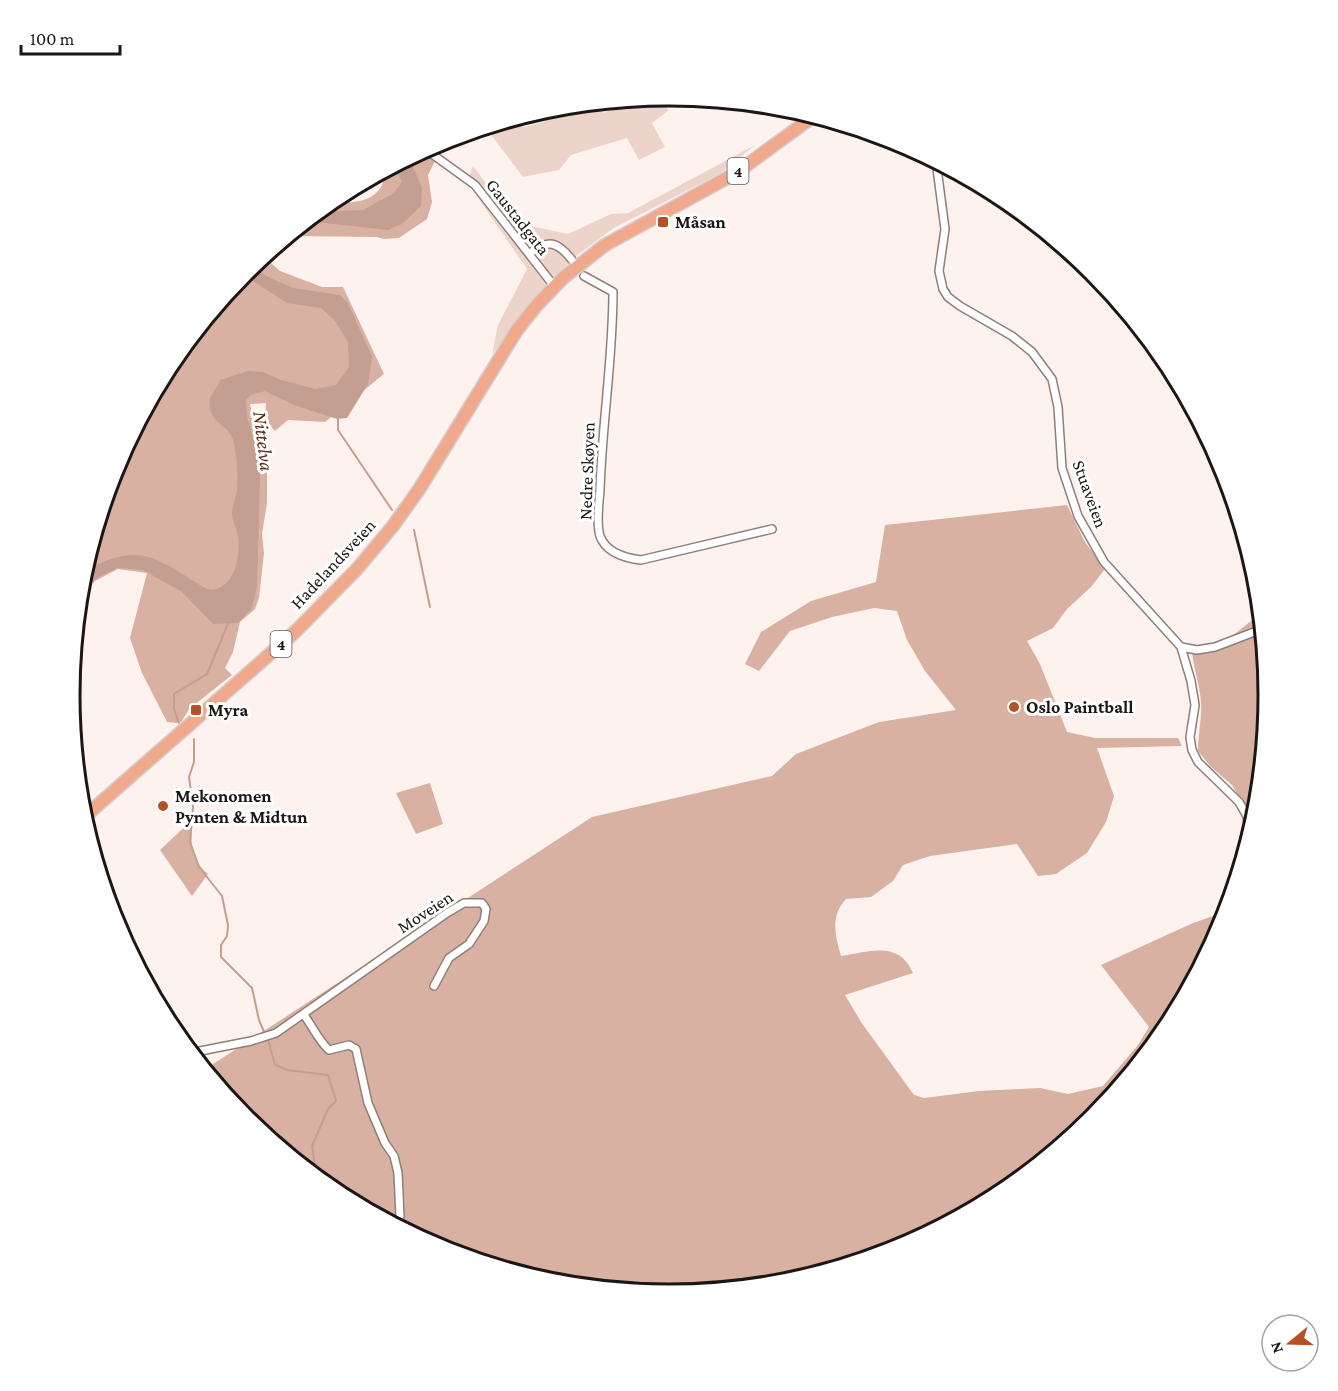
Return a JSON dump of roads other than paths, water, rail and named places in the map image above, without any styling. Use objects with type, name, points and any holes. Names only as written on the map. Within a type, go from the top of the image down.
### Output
[{"type":"highway","name":"4","points":[[554,286],[605,245],[729,177],[806,122]]},
{"type":"highway","name":"Hadelandsveien","points":[[91,811],[289,637],[357,569],[416,494],[517,330],[554,286]]},
{"type":"street","name":"Gaustadgata","points":[[434,155],[475,185],[554,286]]},
{"type":"street","name":"Stuaveien","points":[[937,171],[945,229],[939,271],[943,289],[948,297],[960,306],[1012,336],[1044,365],[1052,379],[1056,393],[1062,468],[1069,493],[1087,534],[1111,571],[1181,647],[1194,699],[1190,737],[1192,750],[1198,762],[1239,802],[1246,816]]},
{"type":"street","points":[[529,254],[539,246],[553,244],[561,248],[572,260]]},
{"type":"street","name":"Nedre Skøyen","points":[[584,276],[613,292],[610,365],[600,476],[599,534],[605,546],[626,558],[641,560],[772,529]]},
{"type":"street","points":[[1181,647],[1197,650],[1215,647],[1254,633]]},
{"type":"street","name":"Moveien","points":[[199,1051],[251,1041],[276,1033],[447,913],[464,903],[482,903],[486,909],[484,921],[469,944],[449,958],[434,986]]},
{"type":"street","points":[[304,1015],[315,1030],[320,1042],[329,1050],[349,1045],[356,1049],[368,1103],[384,1143],[394,1156],[398,1173],[399,1219]]},
{"type":"waterway","points":[[338,419],[338,430],[392,510]]},
{"type":"waterway","points":[[414,530],[430,607]]},
{"type":"waterway","points":[[179,723],[174,709],[174,694],[207,674],[229,621]]},
{"type":"waterway","points":[[194,739],[194,762],[189,777],[193,807],[190,842],[199,867],[222,896],[228,925],[227,936],[221,945],[221,957],[252,988],[259,1020],[265,1034]]},
{"type":"waterway","points":[[268,1040],[275,1065],[287,1070],[328,1075],[336,1101],[328,1109],[312,1146],[315,1167]]},
{"type":"place","name":"Måsan","points":[[663,222]]},
{"type":"place","name":"Oslo Paintball","points":[[1014,707]]},
{"type":"place","name":"Myra","points":[[196,710]]},
{"type":"place","name":"Mekonomen Pynten & Midtun","points":[[163,806]]},
{"type":"water label","name":"Nittelva","points":[[264,441]]}]
